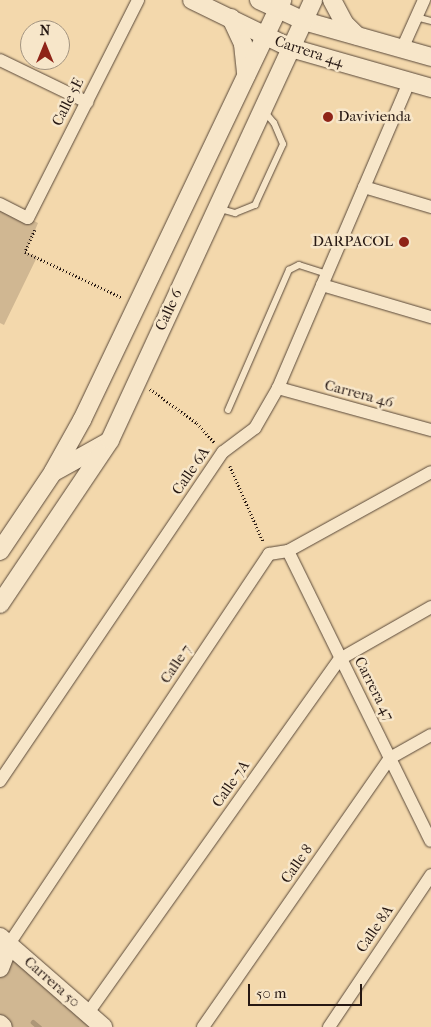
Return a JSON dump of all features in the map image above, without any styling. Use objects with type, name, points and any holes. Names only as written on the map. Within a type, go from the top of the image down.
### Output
[{"type":"main road","name":"Carrera 44","points":[[192,0],[291,48],[431,88]]},
{"type":"main road","name":"Carrera 44","points":[[259,0],[280,5],[304,21],[431,57]]},
{"type":"main road","name":"Calle 6","points":[[0,604],[110,440],[313,0]]},
{"type":"main road","points":[[332,0],[344,23],[357,36]]},
{"type":"main road","points":[[0,550],[53,472],[82,420],[246,80],[280,5]]},
{"type":"main road","points":[[231,18],[243,44],[246,80]]},
{"type":"main road","points":[[53,472],[110,440]]},
{"type":"main road","points":[[0,968],[4,940]]},
{"type":"main road","name":"Carrera 50","points":[[4,940],[103,1027]]},
{"type":"main road","points":[[0,1024],[3,1027]]},
{"type":"street","name":"Calle 5E","points":[[33,220],[86,102],[138,0]]},
{"type":"street","points":[[402,49],[424,0]]},
{"type":"street","points":[[0,60],[86,102]]},
{"type":"street","name":"Calle 6A","points":[[0,781],[224,452],[255,428],[278,388],[409,82]]},
{"type":"street","points":[[364,187],[431,206]]},
{"type":"street","points":[[0,204],[33,220]]},
{"type":"street","points":[[324,280],[431,317]]},
{"type":"street","name":"Carrera 46","points":[[278,388],[431,430]]},
{"type":"street","points":[[269,554],[288,551],[431,472]]},
{"type":"street","name":"Carrera 47","points":[[288,551],[431,840]]},
{"type":"street","name":"Calle 7","points":[[4,940],[269,554]]},
{"type":"street","name":"Calle 7A","points":[[88,1014],[340,659],[431,607]]},
{"type":"street","name":"Calle 8","points":[[203,1027],[390,758],[431,734]]},
{"type":"street","name":"Calle 8A","points":[[329,1027],[431,875]]},
{"type":"lane","points":[[416,17],[431,21]]},
{"type":"lane","points":[[216,208],[235,213],[255,205],[283,144],[274,123],[262,109]]},
{"type":"lane","points":[[228,410],[289,270],[299,266],[324,280]]},
{"type":"path","points":[[33,220],[25,252],[129,301]]},
{"type":"path","points":[[137,380],[197,423],[224,452],[269,554]]},
{"type":"shaded area","points":[[0,204],[38,223],[26,252],[37,257],[4,325],[0,323]]},
{"type":"shaded area","points":[[0,937],[103,1027],[0,1027]]},
{"type":"waterway","points":[[33,1022],[39,1027]]},
{"type":"place","name":"Davivienda","points":[[328,117]]},
{"type":"place","name":"DARPACOL","points":[[404,242]]}]
